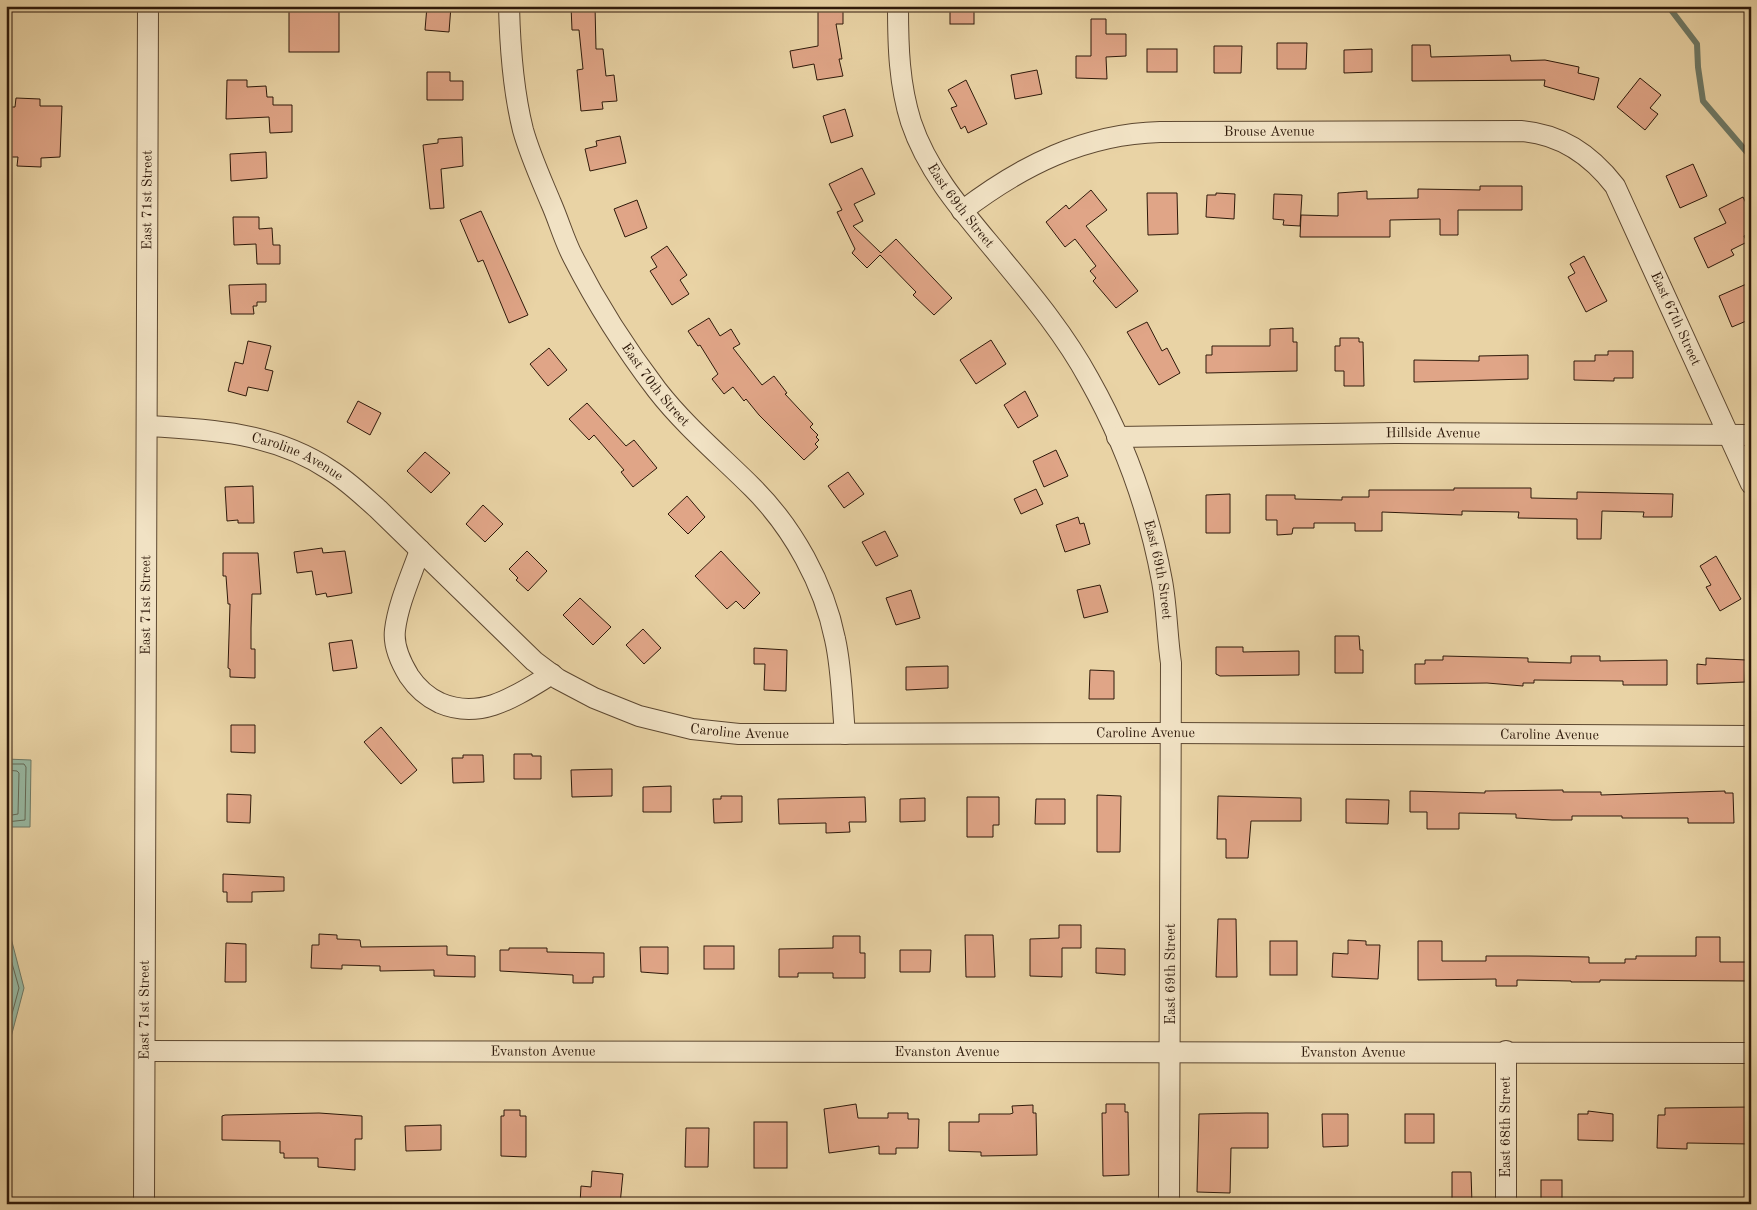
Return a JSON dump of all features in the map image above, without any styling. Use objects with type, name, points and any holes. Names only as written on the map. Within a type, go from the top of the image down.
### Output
[{"type":"street","name":"East 71st Street","points":[[144,1204],[148,6]]},
{"type":"street","name":"East 70th Street","points":[[509,6],[514,76],[523,130],[533,162],[573,256],[620,338],[658,392],[697,434],[754,489],[784,525],[799,549],[820,592],[835,637],[842,684],[845,734]]},
{"type":"street","name":"East 69th Street","points":[[898,6],[900,75],[912,123],[926,156],[962,211],[1058,330],[1089,378],[1117,437],[1144,507],[1162,580],[1172,663],[1169,1204]]},
{"type":"street","name":"Brouse Avenue","points":[[962,211],[1008,177],[1059,152],[1114,137],[1150,132],[1521,131],[1551,136],[1568,144],[1591,159]]},
{"type":"street","name":"East 67th Street","points":[[1591,159],[1618,192],[1751,484]]},
{"type":"street","name":"Caroline Avenue","points":[[147,426],[225,431],[290,449],[323,465],[353,487],[534,661],[582,692],[620,710],[672,725],[739,734],[1172,733],[1751,736]]},
{"type":"street","name":"Hillside Avenue","points":[[1117,437],[1395,434],[1751,435]]},
{"type":"street","points":[[420,550],[395,629],[396,647],[404,669],[417,687],[445,705],[472,710],[504,702],[552,674]]},
{"type":"street","name":"Evanston Avenue","points":[[145,1051],[1506,1051],[1751,1053]]},
{"type":"street","name":"East 68th Street","points":[[1506,1051],[1506,1204]]},
{"type":"water","points":[[6,759],[31,760],[30,827],[6,827]]},
{"type":"water","points":[[6,936],[11,938],[24,988],[6,1056]]},
{"type":"building","points":[[289,6],[339,6],[339,52],[289,52]]},
{"type":"building","points":[[427,6],[451,6],[449,32],[425,30]]},
{"type":"building","points":[[571,6],[595,6],[596,49],[603,49],[606,76],[614,75],[617,101],[602,102],[603,109],[581,111],[577,70],[583,69],[579,30],[572,30]]},
{"type":"building","points":[[818,6],[843,6],[843,24],[836,24],[842,59],[839,59],[843,76],[817,80],[814,64],[793,68],[790,51],[818,46]]},
{"type":"building","points":[[950,6],[974,6],[974,24],[950,24]]},
{"type":"building","points":[[1091,19],[1106,19],[1106,34],[1126,34],[1126,56],[1106,57],[1107,79],[1076,78],[1076,56],[1091,56]]},
{"type":"building","points":[[1277,43],[1307,43],[1306,69],[1277,69]]},
{"type":"building","points":[[1412,45],[1430,45],[1431,57],[1510,55],[1511,61],[1545,60],[1579,67],[1578,73],[1599,78],[1594,100],[1544,86],[1545,80],[1412,81]]},
{"type":"building","points":[[1214,46],[1242,46],[1241,73],[1214,73]]},
{"type":"building","points":[[1147,49],[1177,49],[1177,72],[1147,72]]},
{"type":"building","points":[[1372,49],[1372,72],[1344,73],[1344,50]]},
{"type":"building","points":[[1037,70],[1042,94],[1015,99],[1011,75]]},
{"type":"building","points":[[427,72],[450,72],[450,81],[463,81],[463,100],[427,100]]},
{"type":"building","points":[[1640,78],[1661,95],[1650,108],[1658,114],[1645,130],[1617,107]]},
{"type":"building","points":[[227,80],[247,80],[247,87],[266,86],[267,97],[273,97],[273,105],[292,105],[292,132],[270,133],[269,117],[226,119]]},
{"type":"building","points":[[966,80],[987,124],[968,133],[965,126],[961,129],[951,108],[957,106],[948,90]]},
{"type":"building","points":[[16,98],[40,99],[40,106],[62,106],[60,157],[41,158],[41,167],[17,166],[18,157],[6,157],[6,107],[15,107]]},
{"type":"building","points":[[845,109],[853,136],[831,143],[823,116]]},
{"type":"building","points":[[620,136],[626,163],[590,171],[585,149],[597,146],[596,141]]},
{"type":"building","points":[[462,137],[463,166],[441,169],[444,208],[430,209],[423,145],[438,143],[438,139]]},
{"type":"building","points":[[266,152],[267,178],[231,181],[230,154]]},
{"type":"building","points":[[1693,164],[1707,196],[1680,208],[1666,176]]},
{"type":"building","points":[[862,168],[875,194],[854,204],[863,221],[853,226],[881,253],[896,239],[952,298],[934,315],[913,295],[916,292],[880,255],[867,268],[852,253],[855,249],[837,212],[842,210],[829,184]]},
{"type":"building","points":[[1480,186],[1522,186],[1522,210],[1458,210],[1458,235],[1440,235],[1440,219],[1390,220],[1390,237],[1300,237],[1301,215],[1338,216],[1338,193],[1367,191],[1367,199],[1418,198],[1418,189],[1480,190]]},
{"type":"building","points":[[1091,190],[1107,210],[1086,226],[1138,291],[1116,308],[1093,281],[1096,278],[1090,271],[1096,266],[1075,239],[1065,247],[1046,222],[1066,205],[1069,209]]},
{"type":"building","points":[[1147,193],[1177,193],[1178,234],[1148,235]]},
{"type":"building","points":[[1216,193],[1235,194],[1234,219],[1206,217],[1207,195],[1216,195]]},
{"type":"building","points":[[1274,194],[1302,195],[1300,226],[1283,225],[1284,220],[1273,219]]},
{"type":"building","points":[[1743,197],[1751,213],[1751,232],[1744,236],[1747,242],[1731,250],[1734,255],[1708,268],[1694,238],[1726,223],[1719,209]]},
{"type":"building","points":[[637,200],[647,228],[625,237],[614,209]]},
{"type":"building","points":[[481,211],[528,315],[509,323],[483,260],[478,262],[460,220]]},
{"type":"building","points":[[233,217],[259,217],[259,229],[272,228],[273,245],[280,245],[280,264],[257,264],[256,244],[234,245]]},
{"type":"building","points":[[667,246],[687,275],[680,280],[689,294],[672,305],[650,271],[657,267],[651,257]]},
{"type":"building","points":[[1584,256],[1607,301],[1586,312],[1568,277],[1575,273],[1570,264]]},
{"type":"building","points":[[1751,282],[1751,319],[1732,327],[1719,296]]},
{"type":"building","points":[[266,284],[266,302],[257,302],[257,306],[253,306],[254,314],[231,314],[229,285]]},
{"type":"building","points":[[709,318],[720,336],[731,329],[740,344],[733,348],[762,385],[774,376],[787,393],[785,394],[813,424],[810,427],[818,435],[816,437],[819,440],[815,444],[818,447],[804,460],[759,415],[746,399],[744,401],[733,387],[724,394],[712,379],[718,374],[700,345],[698,346],[688,331]]},
{"type":"building","points":[[1147,322],[1162,351],[1167,348],[1180,373],[1159,385],[1127,332]]},
{"type":"building","points":[[1293,328],[1293,342],[1297,342],[1297,371],[1206,373],[1206,355],[1212,355],[1212,346],[1270,346],[1270,329]]},
{"type":"building","points":[[1340,338],[1359,338],[1359,342],[1363,342],[1364,386],[1344,386],[1344,371],[1335,371],[1335,346],[1340,346]]},
{"type":"building","points":[[991,340],[1006,364],[976,384],[960,360]]},
{"type":"building","points":[[248,341],[271,346],[265,369],[273,371],[268,391],[248,387],[246,396],[228,391],[235,362],[243,364]]},
{"type":"building","points":[[549,348],[567,370],[548,386],[530,364]]},
{"type":"building","points":[[1608,351],[1633,351],[1633,378],[1614,378],[1614,381],[1574,380],[1574,361],[1595,361],[1595,355],[1608,355]]},
{"type":"building","points":[[1528,355],[1528,379],[1414,382],[1414,360],[1479,361],[1479,356]]},
{"type":"building","points":[[1025,391],[1038,416],[1018,428],[1004,405]]},
{"type":"building","points":[[358,401],[381,413],[370,435],[347,422]]},
{"type":"building","points":[[587,403],[626,446],[634,440],[657,468],[633,487],[621,472],[624,470],[594,435],[589,440],[569,419]]},
{"type":"building","points":[[1056,450],[1068,476],[1044,487],[1033,461]]},
{"type":"building","points":[[425,452],[450,473],[431,493],[407,471]]},
{"type":"building","points":[[848,472],[864,494],[844,508],[828,486]]},
{"type":"building","points":[[253,486],[254,523],[238,523],[238,520],[227,521],[225,487]]},
{"type":"building","points":[[1454,488],[1531,488],[1531,498],[1577,499],[1577,492],[1673,494],[1672,517],[1643,517],[1644,512],[1602,511],[1601,539],[1577,539],[1577,519],[1518,518],[1519,512],[1462,511],[1462,515],[1382,512],[1382,531],[1355,531],[1355,523],[1314,523],[1314,528],[1293,528],[1292,534],[1277,535],[1277,520],[1266,520],[1266,495],[1295,495],[1295,499],[1342,500],[1342,497],[1369,497],[1369,490],[1454,490]]},
{"type":"building","points":[[1036,489],[1043,504],[1021,514],[1014,499]]},
{"type":"building","points":[[1230,494],[1230,533],[1206,533],[1206,495]]},
{"type":"building","points":[[687,496],[705,517],[688,534],[668,514]]},
{"type":"building","points":[[483,505],[503,524],[485,542],[466,524]]},
{"type":"building","points":[[1078,517],[1080,524],[1084,523],[1090,544],[1065,552],[1056,525]]},
{"type":"building","points":[[885,531],[898,556],[876,566],[862,542]]},
{"type":"building","points":[[322,548],[323,553],[345,551],[352,593],[327,597],[326,593],[316,595],[312,571],[297,573],[294,552]]},
{"type":"building","points":[[527,551],[547,571],[528,591],[516,580],[518,578],[509,569]]},
{"type":"building","points":[[721,551],[760,593],[744,609],[736,601],[727,609],[695,576]]},
{"type":"building","points":[[223,553],[258,553],[261,594],[252,594],[251,628],[251,649],[255,649],[255,678],[230,677],[230,669],[228,668],[230,604],[228,604],[226,576],[223,576]]},
{"type":"building","points":[[1716,556],[1741,599],[1720,611],[1706,587],[1711,585],[1700,566]]},
{"type":"building","points":[[1100,585],[1108,612],[1084,618],[1077,590]]},
{"type":"building","points":[[911,590],[920,618],[896,625],[886,598]]},
{"type":"building","points":[[580,598],[611,627],[593,645],[563,615]]},
{"type":"building","points":[[643,629],[661,648],[644,664],[626,645]]},
{"type":"building","points":[[1335,636],[1359,636],[1360,650],[1363,650],[1363,673],[1335,673]]},
{"type":"building","points":[[352,640],[357,668],[333,671],[329,643]]},
{"type":"building","points":[[1216,647],[1243,647],[1243,652],[1299,651],[1299,675],[1220,676],[1216,674]]},
{"type":"building","points":[[754,648],[787,650],[786,691],[764,690],[765,664],[754,664]]},
{"type":"building","points":[[1443,656],[1528,658],[1528,662],[1571,663],[1571,656],[1600,656],[1600,661],[1667,660],[1667,685],[1623,685],[1623,681],[1534,680],[1534,683],[1523,683],[1523,686],[1487,683],[1415,684],[1415,664],[1425,664],[1425,660],[1443,660]]},
{"type":"building","points":[[1706,658],[1746,660],[1745,682],[1697,684],[1697,664],[1706,665]]},
{"type":"building","points":[[948,666],[948,688],[906,690],[906,667]]},
{"type":"building","points":[[1090,670],[1114,671],[1114,699],[1089,699]]},
{"type":"building","points":[[231,725],[255,725],[255,753],[231,752]]},
{"type":"building","points":[[381,727],[417,770],[401,784],[364,742]]},
{"type":"building","points":[[514,754],[541,756],[541,779],[514,779]]},
{"type":"building","points":[[463,755],[483,755],[484,782],[453,783],[452,758],[463,758]]},
{"type":"building","points":[[612,769],[612,796],[572,797],[571,770]]},
{"type":"building","points":[[671,786],[671,812],[643,812],[643,787]]},
{"type":"building","points":[[1563,790],[1563,792],[1601,792],[1601,795],[1725,791],[1725,793],[1733,793],[1734,823],[1688,823],[1688,818],[1622,818],[1622,816],[1572,816],[1572,820],[1552,820],[1516,818],[1516,814],[1459,813],[1459,829],[1427,829],[1427,812],[1410,812],[1410,791],[1485,793],[1485,791]]},
{"type":"building","points":[[227,794],[251,795],[250,823],[227,822]]},
{"type":"building","points":[[1097,795],[1121,796],[1120,852],[1097,852]]},
{"type":"building","points":[[721,796],[742,796],[742,822],[714,823],[713,799],[721,799]]},
{"type":"building","points":[[1218,796],[1301,798],[1301,821],[1251,821],[1248,858],[1226,858],[1226,839],[1217,839]]},
{"type":"building","points":[[865,797],[866,822],[849,822],[850,832],[826,833],[826,823],[779,824],[778,799]]},
{"type":"building","points":[[967,797],[999,797],[999,825],[993,825],[993,837],[967,837]]},
{"type":"building","points":[[925,798],[925,821],[900,822],[900,799]]},
{"type":"building","points":[[1036,799],[1065,799],[1065,824],[1035,824]]},
{"type":"building","points":[[1346,799],[1389,800],[1388,824],[1346,823]]},
{"type":"building","points":[[223,874],[284,877],[284,891],[252,892],[252,902],[227,902],[227,892],[223,892]]},
{"type":"building","points":[[1218,919],[1236,919],[1237,977],[1216,977]]},
{"type":"building","points":[[1059,925],[1081,925],[1081,948],[1062,948],[1062,977],[1030,976],[1030,939],[1059,938]]},
{"type":"building","points":[[319,934],[337,935],[337,939],[360,940],[361,947],[447,946],[447,955],[475,956],[475,977],[434,976],[434,970],[380,971],[380,966],[342,965],[342,969],[311,968],[312,945],[319,945]]},
{"type":"building","points":[[965,935],[993,935],[995,977],[966,977]]},
{"type":"building","points":[[833,936],[860,936],[860,953],[865,953],[865,978],[833,978],[833,973],[798,973],[798,977],[779,977],[779,949],[833,948]]},
{"type":"building","points":[[1696,937],[1720,937],[1720,962],[1751,962],[1751,981],[1600,980],[1600,982],[1571,982],[1517,980],[1517,986],[1496,986],[1496,979],[1418,980],[1418,941],[1442,941],[1442,961],[1486,961],[1486,956],[1529,956],[1589,957],[1589,963],[1625,963],[1625,959],[1636,959],[1636,956],[1696,956]]},
{"type":"building","points":[[1348,940],[1366,941],[1366,945],[1380,945],[1378,979],[1332,977],[1333,953],[1348,954]]},
{"type":"building","points":[[1270,941],[1297,941],[1297,975],[1270,975]]},
{"type":"building","points":[[226,943],[246,944],[246,982],[225,982]]},
{"type":"building","points":[[704,946],[734,946],[734,969],[704,969]]},
{"type":"building","points":[[640,947],[668,947],[668,974],[641,972]]},
{"type":"building","points":[[509,948],[547,948],[547,952],[604,953],[604,977],[593,977],[593,983],[573,983],[573,975],[500,971],[500,950],[509,950]]},
{"type":"building","points":[[1096,948],[1125,949],[1125,975],[1096,973]]},
{"type":"building","points":[[900,950],[931,950],[930,972],[900,972]]},
{"type":"building","points":[[856,1104],[858,1118],[888,1118],[888,1113],[908,1113],[908,1119],[919,1119],[918,1148],[896,1148],[896,1154],[879,1154],[879,1146],[829,1153],[824,1109]]},
{"type":"building","points":[[1106,1104],[1125,1104],[1125,1112],[1128,1112],[1129,1175],[1103,1176],[1102,1113],[1106,1113]]},
{"type":"building","points":[[1033,1105],[1033,1113],[1036,1113],[1037,1155],[981,1156],[981,1152],[949,1151],[949,1122],[979,1122],[979,1114],[1010,1114],[1013,1113],[1012,1106]]},
{"type":"building","points":[[1751,1107],[1751,1144],[1687,1143],[1687,1149],[1657,1148],[1658,1115],[1665,1115],[1665,1108]]},
{"type":"building","points":[[504,1110],[520,1110],[520,1116],[526,1116],[526,1157],[501,1156],[501,1116],[504,1116]]},
{"type":"building","points":[[1588,1111],[1613,1114],[1613,1141],[1578,1140],[1578,1114],[1588,1114]]},
{"type":"building","points":[[319,1113],[362,1116],[362,1139],[355,1139],[355,1170],[318,1167],[318,1158],[284,1158],[284,1153],[280,1153],[280,1141],[222,1140],[222,1116],[225,1115]]},
{"type":"building","points":[[1268,1113],[1268,1148],[1231,1148],[1230,1193],[1197,1192],[1199,1114]]},
{"type":"building","points":[[1322,1114],[1348,1114],[1348,1146],[1323,1147]]},
{"type":"building","points":[[1405,1114],[1434,1114],[1434,1143],[1405,1143]]},
{"type":"building","points":[[754,1122],[787,1122],[787,1168],[754,1168]]},
{"type":"building","points":[[441,1125],[441,1150],[406,1151],[405,1126]]},
{"type":"building","points":[[686,1128],[709,1128],[708,1167],[685,1167]]},
{"type":"building","points":[[592,1171],[623,1174],[620,1204],[580,1204],[581,1186],[591,1187]]},
{"type":"building","points":[[1452,1172],[1471,1172],[1472,1204],[1452,1204]]},
{"type":"building","points":[[1541,1180],[1562,1180],[1562,1204],[1541,1204]]},
{"type":"waterway","points":[[1668,6],[1697,44],[1703,101],[1751,157]]}]
